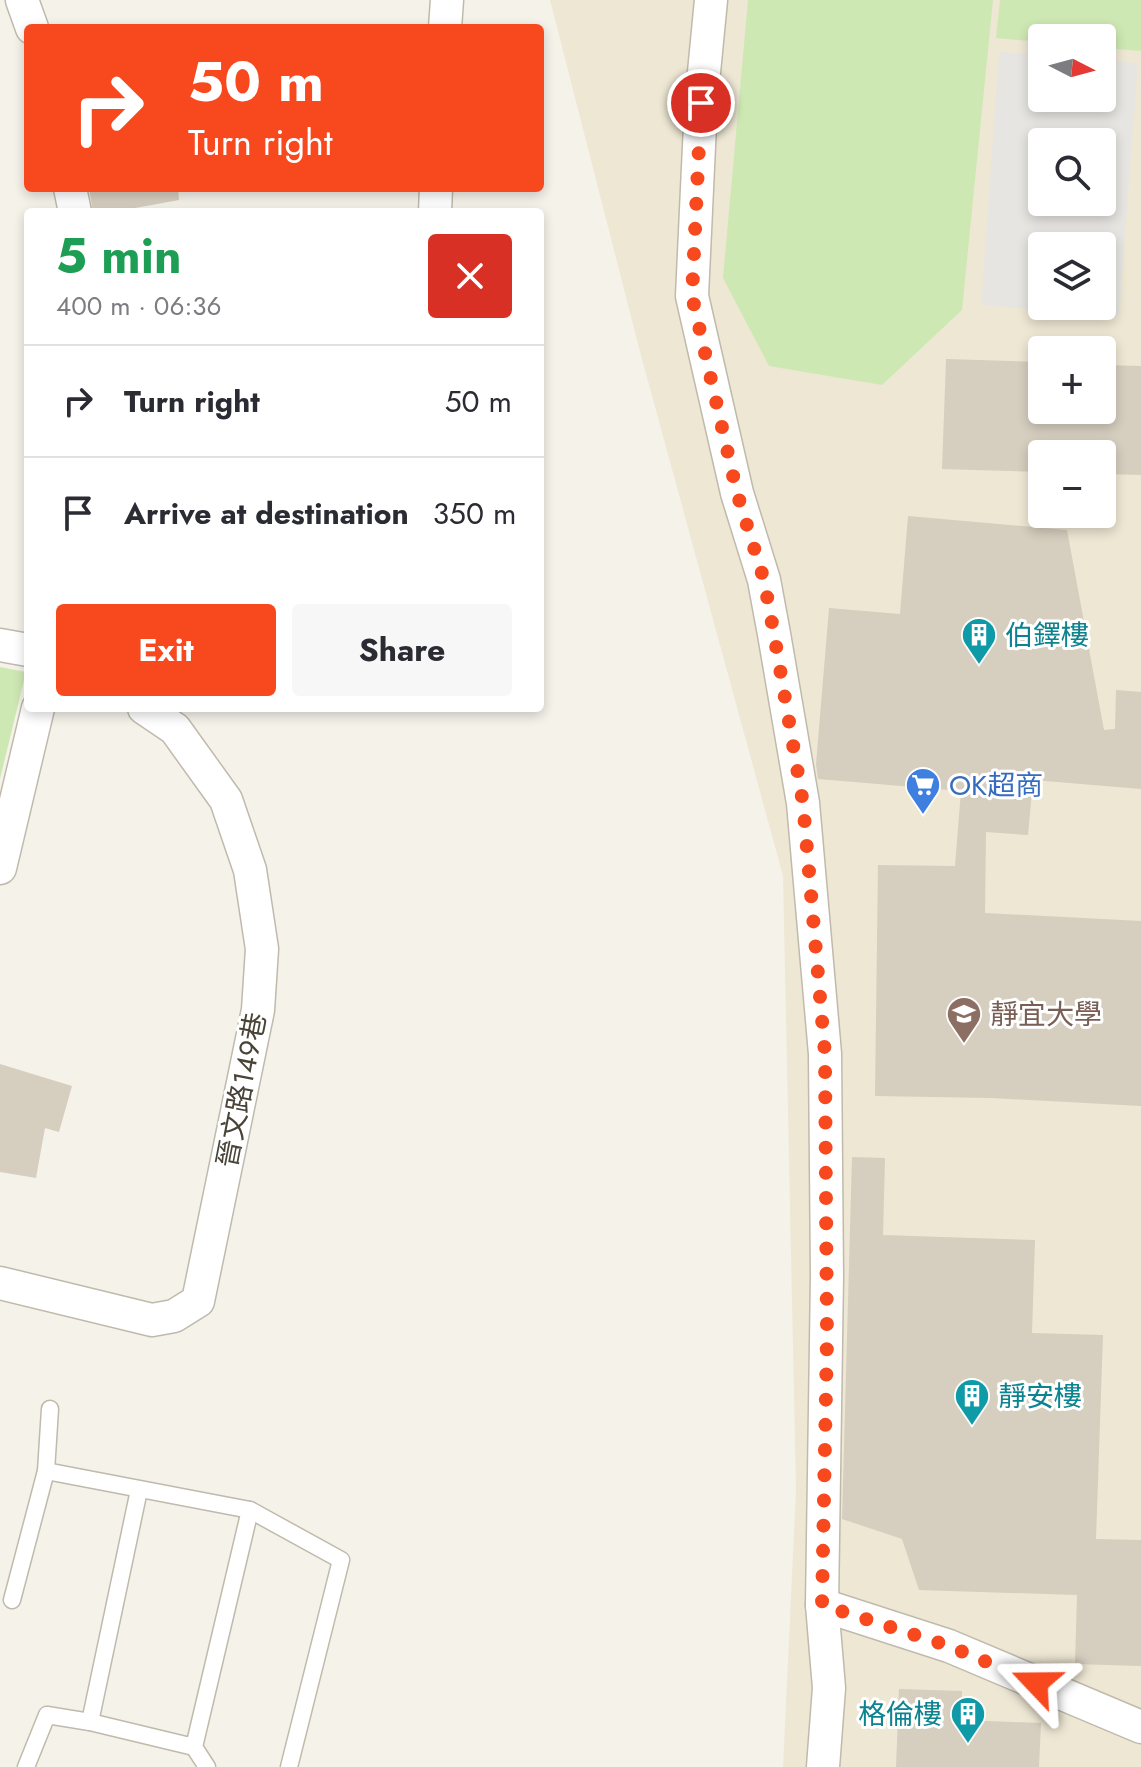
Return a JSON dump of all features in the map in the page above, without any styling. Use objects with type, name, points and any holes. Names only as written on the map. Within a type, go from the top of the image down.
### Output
[{"type":"street","points":[[22,0],[31,24]]},
{"type":"street","points":[[445,24],[447,0]]},
{"type":"street","points":[[711,0],[701,103],[692,296],[737,493],[764,580],[774,634],[803,803],[825,1054],[827,1338],[822,1605],[829,1688],[823,1767]]},
{"type":"street","points":[[0,645],[24,649]]},
{"type":"street","points":[[0,868],[37,712]]},
{"type":"street","name":"晉文路149巷","points":[[0,1283],[152,1320],[174,1316],[198,1301],[258,1010],[262,949],[250,870],[226,800],[175,729],[150,712]]},
{"type":"street","points":[[822,1605],[949,1646],[1141,1727]]},
{"type":"lane","points":[[12,1600],[46,1471],[50,1409]]},
{"type":"lane","points":[[46,1471],[250,1510],[341,1560],[289,1767]]},
{"type":"lane","points":[[90,1722],[139,1490]]},
{"type":"lane","points":[[194,1747],[250,1510]]},
{"type":"lane","points":[[26,1767],[47,1715],[194,1747],[207,1767]]},
{"type":"shaded area","name":"靜宜大學","points":[[550,0],[1141,0],[1141,1767],[783,1767],[796,1490],[783,876],[639,348]]},
{"type":"shaded area","points":[[999,52],[1028,54],[1028,112],[1116,112],[1116,61],[1138,63],[1119,316],[1116,316],[1116,232],[1028,232],[1028,309],[981,305]]},
{"type":"green space","points":[[748,0],[993,0],[962,310],[882,385],[769,366],[723,278]]},
{"type":"green space","points":[[1000,0],[1141,0],[1141,51],[1116,49],[1116,24],[1028,24],[1028,41],[996,38]]},
{"type":"green space","points":[[0,667],[24,672],[24,680],[0,779]]},
{"type":"building","points":[[90,192],[178,192],[179,200],[135,208],[92,208]]},
{"type":"building","points":[[946,359],[1028,362],[1028,424],[1116,424],[1116,365],[1141,366],[1141,475],[1116,474],[1116,440],[1028,440],[1028,472],[942,469]]},
{"type":"building","points":[[908,516],[1067,530],[1104,730],[1115,729],[1116,690],[1141,692],[1141,789],[1033,780],[1028,835],[986,832],[985,913],[1141,921],[1141,1106],[875,1096],[878,865],[955,866],[961,791],[818,779],[816,764],[829,608],[900,614]]},
{"type":"building","points":[[0,1064],[72,1086],[59,1132],[45,1128],[36,1178],[0,1172]]},
{"type":"building","name":"靜安樓","points":[[852,1157],[885,1158],[883,1235],[1035,1240],[1032,1333],[1103,1335],[1096,1539],[1141,1540],[1141,1666],[1075,1664],[1077,1595],[919,1590],[902,1539],[842,1519]]},
{"type":"building","name":"格倫樓","points":[[899,1689],[962,1691],[961,1720],[1041,1723],[1039,1767],[896,1767]]},
{"type":"place","name":"伯鐸樓","points":[[979,666]]},
{"type":"place","name":"OK超商","points":[[923,816]]},
{"type":"place","name":"靜宜大學","points":[[964,1045]]},
{"type":"place","name":"靜安樓","points":[[972,1427]]},
{"type":"place","name":"格倫樓","points":[[968,1745]]},
{"type":"route","points":[[701,103],[692,296],[737,493],[764,580],[774,634],[803,803],[825,1054],[827,1338],[822,1605],[949,1646],[1036,1683]]}]
